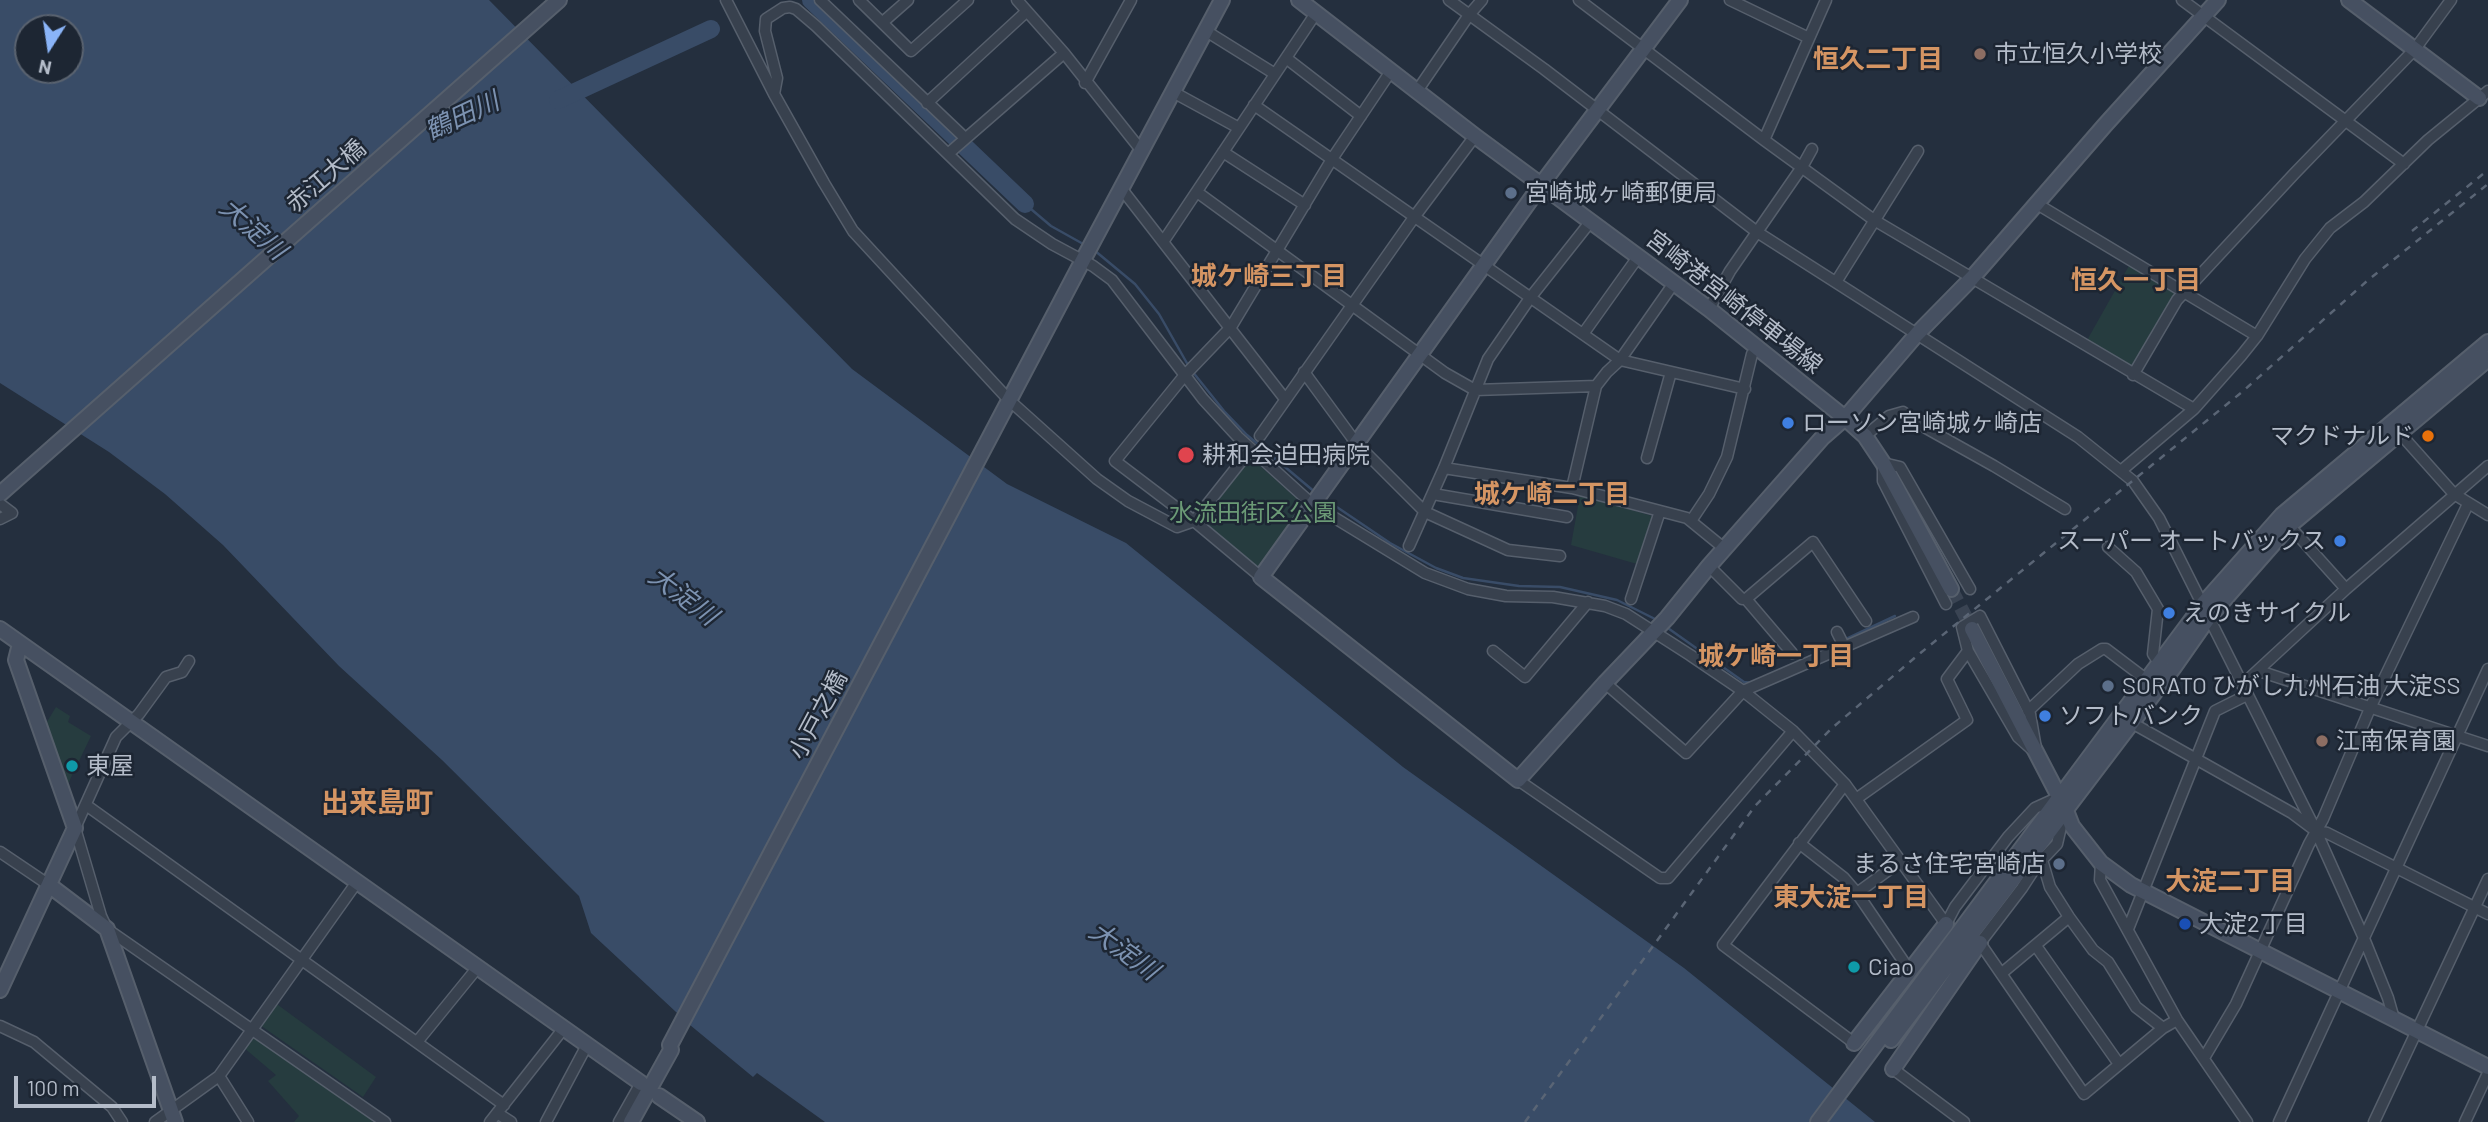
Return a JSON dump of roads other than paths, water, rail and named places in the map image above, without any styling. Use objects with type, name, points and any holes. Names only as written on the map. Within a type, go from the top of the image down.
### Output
[{"type":"street","name":"赤江大橋","points":[[0,494],[559,0]]},
{"type":"street","points":[[726,0],[774,94],[853,230],[1007,404],[1119,495],[1177,527],[1194,521],[1251,449]]},
{"type":"street","points":[[820,0],[965,138]]},
{"type":"street","points":[[859,0],[911,51],[968,0]]},
{"type":"street","points":[[883,22],[908,0]]},
{"type":"street","points":[[1017,0],[1064,53],[1140,150]]},
{"type":"street","points":[[1086,83],[1130,0]]},
{"type":"street","name":"小戸之橋","points":[[631,1122],[1140,150],[1222,0]]},
{"type":"street","name":"宮崎港宮崎停車場線","points":[[1299,0],[1475,136],[1759,347],[1865,436],[1883,463],[1951,589]]},
{"type":"street","points":[[1449,0],[1758,232],[2078,438],[2122,470],[2152,505],[2316,831],[2363,936],[2394,1019]]},
{"type":"street","points":[[1417,91],[1482,0]]},
{"type":"street","points":[[1579,0],[1874,220],[2194,410]]},
{"type":"street","points":[[1261,577],[1541,185],[1680,0]]},
{"type":"street","points":[[1730,0],[1810,38]]},
{"type":"street","points":[[1764,140],[1826,0]]},
{"type":"street","points":[[2182,0],[2404,164]]},
{"type":"street","points":[[1518,780],[1667,618],[1709,566],[1822,438],[1845,418],[1917,334],[1972,278],[2218,0]]},
{"type":"street","points":[[2122,470],[2194,410],[2257,336],[2305,259],[2330,228],[2364,202],[2428,140],[2484,94],[2415,49],[2349,0]]},
{"type":"street","points":[[2133,375],[2177,300],[2415,49],[2451,0]]},
{"type":"street","points":[[774,94],[777,78],[765,31],[766,19],[783,8],[790,7],[816,26],[1020,224],[1101,271],[1123,292],[1202,399],[1312,505],[1425,573],[1468,589],[1506,596],[1553,597],[1588,602],[1626,614],[1653,631],[1743,691],[1793,731],[1845,784],[1946,924]]},
{"type":"street","points":[[927,103],[1026,12]]},
{"type":"street","points":[[1163,242],[1316,13]]},
{"type":"street","points":[[1206,31],[1275,74]]},
{"type":"street","points":[[948,153],[1064,53]]},
{"type":"street","points":[[1286,58],[1361,116]]},
{"type":"street","points":[[1391,71],[1332,159],[1231,327],[1184,376],[1115,461],[1518,780],[1660,878],[1668,878],[1793,731]]},
{"type":"street","points":[[1173,92],[1239,128]]},
{"type":"street","points":[[1254,105],[1620,360],[1745,389]]},
{"type":"street","points":[[1260,436],[1351,304],[1475,136]]},
{"type":"street","points":[[1709,309],[1730,271],[1812,149]]},
{"type":"street","points":[[1836,282],[1918,151]]},
{"type":"street","points":[[1223,152],[1305,205]]},
{"type":"street","points":[[1121,188],[1285,399]]},
{"type":"street","points":[[1196,192],[1445,373],[1475,390],[1596,386]]},
{"type":"street","points":[[2037,204],[2257,336]]},
{"type":"street","points":[[1409,546],[1488,359],[1530,298],[1591,221]]},
{"type":"street","points":[[1583,334],[1639,257]]},
{"type":"street","points":[[1572,488],[1596,386],[1606,372],[1620,360],[1674,284]]},
{"type":"street","points":[[2396,429],[2488,342]]},
{"type":"street","points":[[1691,521],[1709,494],[1727,457],[1752,354],[1759,347]]},
{"type":"street","points":[[1818,1122],[1859,1075],[2062,803],[2203,603],[2286,520],[2396,429],[2488,359]]},
{"type":"street","points":[[1304,372],[1356,443],[1425,512],[1508,550],[1560,556]]},
{"type":"street","points":[[1647,458],[1671,372]]},
{"type":"street","points":[[1865,436],[1889,416],[1903,412],[2065,509]]},
{"type":"street","points":[[2396,429],[2454,494],[2488,515]]},
{"type":"street","points":[[1946,604],[1883,481],[1883,463],[1900,467],[1970,589]]},
{"type":"street","points":[[2127,929],[2215,711],[2245,690],[2259,671],[2346,589],[2488,466]]},
{"type":"street","points":[[1444,468],[1572,488],[1660,511],[1691,521],[1725,549]]},
{"type":"street","points":[[1433,494],[1567,516]]},
{"type":"street","points":[[0,504],[12,513],[0,519]]},
{"type":"street","points":[[2204,1058],[2236,1004],[2323,819],[2371,706],[2468,504]]},
{"type":"street","points":[[1631,599],[1660,511]]},
{"type":"street","points":[[2286,520],[2346,589]]},
{"type":"street","points":[[1964,1122],[1892,1069],[1980,943],[2057,844],[2062,803],[2132,723],[2209,617],[2286,520]]},
{"type":"street","points":[[1746,599],[1813,542],[1866,621]]},
{"type":"street","points":[[2108,547],[2136,572],[2158,609],[2152,654],[2159,663]]},
{"type":"street","points":[[1709,566],[1742,599],[1746,599],[1792,653]]},
{"type":"street","points":[[1493,651],[1525,677],[1588,602]]},
{"type":"street","points":[[1980,616],[2028,711],[2037,754],[2018,737],[1968,650],[1962,627],[1980,616]]},
{"type":"street","points":[[1605,683],[1686,753],[1743,691],[1913,617]]},
{"type":"street","points":[[0,629],[640,1083],[619,1122]]},
{"type":"street","points":[[1972,629],[2072,826],[2101,863],[2144,891],[2488,1067]]},
{"type":"street","points":[[1837,632],[1844,646]]},
{"type":"street","points":[[20,644],[16,660],[75,828],[101,916],[173,1117]]},
{"type":"street","points":[[2028,711],[2078,664],[2102,649],[2106,649],[2147,680]]},
{"type":"street","points":[[1856,799],[1968,720],[1947,679],[1968,650]]},
{"type":"street","points":[[0,990],[116,737],[129,721],[139,714],[166,677],[182,672],[189,661]]},
{"type":"street","points":[[2278,1122],[2488,669]]},
{"type":"street","points":[[2259,671],[2488,746]]},
{"type":"street","points":[[2132,723],[2292,813],[2316,831],[2327,833],[2397,866],[2488,914]]},
{"type":"street","points":[[1845,784],[1723,945],[1854,1043],[1946,924],[1955,906],[2008,837],[2035,808],[2062,803]]},
{"type":"street","points":[[86,805],[417,1042],[500,1109],[511,1122]]},
{"type":"street","points":[[1799,843],[1844,878],[1910,971]]},
{"type":"street","points":[[0,852],[385,1122]]},
{"type":"street","points":[[2042,860],[2050,887],[2069,917],[2093,950],[2108,962],[2136,1007],[2163,1028]]},
{"type":"street","points":[[1857,893],[1901,861]]},
{"type":"street","points":[[2101,863],[2101,880],[2177,1020],[2247,1122]]},
{"type":"street","points":[[2374,1122],[2488,879]]},
{"type":"street","points":[[155,1122],[173,1117],[219,1076],[300,959],[357,883]]},
{"type":"street","points":[[2002,973],[2069,917]]},
{"type":"street","points":[[1980,943],[2084,1094],[2163,1028],[2177,1020]]},
{"type":"street","points":[[2036,946],[2119,1064]]},
{"type":"street","points":[[417,1042],[478,967]]},
{"type":"street","points":[[0,1026],[34,1042],[112,1107],[122,1122]]},
{"type":"street","points":[[490,1122],[564,1028]]},
{"type":"street","points":[[546,1122],[587,1045]]},
{"type":"street","points":[[2465,1122],[2488,1073]]},
{"type":"street","points":[[1830,1122],[1859,1075]]},
{"type":"street","points":[[219,1076],[248,1122]]},
{"type":"street","points":[[659,1096],[697,1122]]},
{"type":"water","name":"大淀川","points":[[0,0],[489,0],[852,369],[1007,484],[1126,543],[1403,767],[1684,968],[1875,1122],[825,1122],[757,1073],[753,1077],[690,1025],[591,933],[579,896],[442,760],[339,666],[223,545],[165,494],[109,452],[0,383]]},
{"type":"waterway","name":"鶴田川","points":[[811,0],[1025,204]]},
{"type":"waterway","name":"鶴田川","points":[[558,100],[711,29]]},
{"type":"waterway","points":[[1025,204],[1051,226],[1085,245]]},
{"type":"waterway","points":[[1094,250],[1135,284],[1159,314],[1188,365]]},
{"type":"waterway","points":[[1192,371],[1247,435],[1316,493]]},
{"type":"waterway","points":[[1325,499],[1390,543],[1436,568],[1463,578],[1519,586],[1560,587],[1617,600],[1657,620]]},
{"type":"waterway","points":[[1844,640],[1895,616]]},
{"type":"waterway","points":[[1665,626],[1744,682],[1753,683]]},
{"type":"waterway","points":[[1809,657],[1838,643]]},
{"type":"tunnel","points":[[1951,589],[1972,629]]},
{"type":"railway","points":[[2412,231],[2488,170]]},
{"type":"railway","points":[[1525,1122],[1755,806],[1832,728],[2242,392],[2367,281],[2488,184]]},
{"type":"place","name":"市立恒久小学校","points":[[1980,54]]},
{"type":"place","name":"宮崎城ヶ崎郵便局","points":[[1511,193]]},
{"type":"place","name":"ローソン宮崎城ヶ崎店","points":[[1788,423]]},
{"type":"place","name":"マクドナルド","points":[[2428,436]]},
{"type":"place","name":"耕和会迫田病院","points":[[1186,455]]},
{"type":"place","name":"スーパー オートバックス","points":[[2340,541]]},
{"type":"place","name":"えのきサイクル","points":[[2169,613]]},
{"type":"place","name":"SORATO ひがし九州石油 大淀SS","points":[[2108,686]]},
{"type":"place","name":"ソフトバンク","points":[[2045,716]]},
{"type":"place","name":"江南保育園","points":[[2322,741]]},
{"type":"place","name":"東屋","points":[[72,766]]},
{"type":"place","name":"まるさ住宅宮崎店","points":[[2059,864]]},
{"type":"place","name":"大淀2丁目","points":[[2185,924]]},
{"type":"place","name":"Ciao","points":[[1854,967]]},
{"type":"district","name":"恒久二丁目","points":[[1878,59]]},
{"type":"district","name":"城ケ崎三丁目","points":[[1269,276]]},
{"type":"district","name":"恒久一丁目","points":[[2136,280]]},
{"type":"district","name":"城ケ崎二丁目","points":[[1552,494]]},
{"type":"district","name":"城ケ崎一丁目","points":[[1776,656]]},
{"type":"district","name":"出来島町","points":[[377,803]]},
{"type":"district","name":"大淀二丁目","points":[[2230,881]]},
{"type":"district","name":"東大淀一丁目","points":[[1851,897]]},
{"type":"park label","name":"水流田街区公園","points":[[1253,513]]}]
